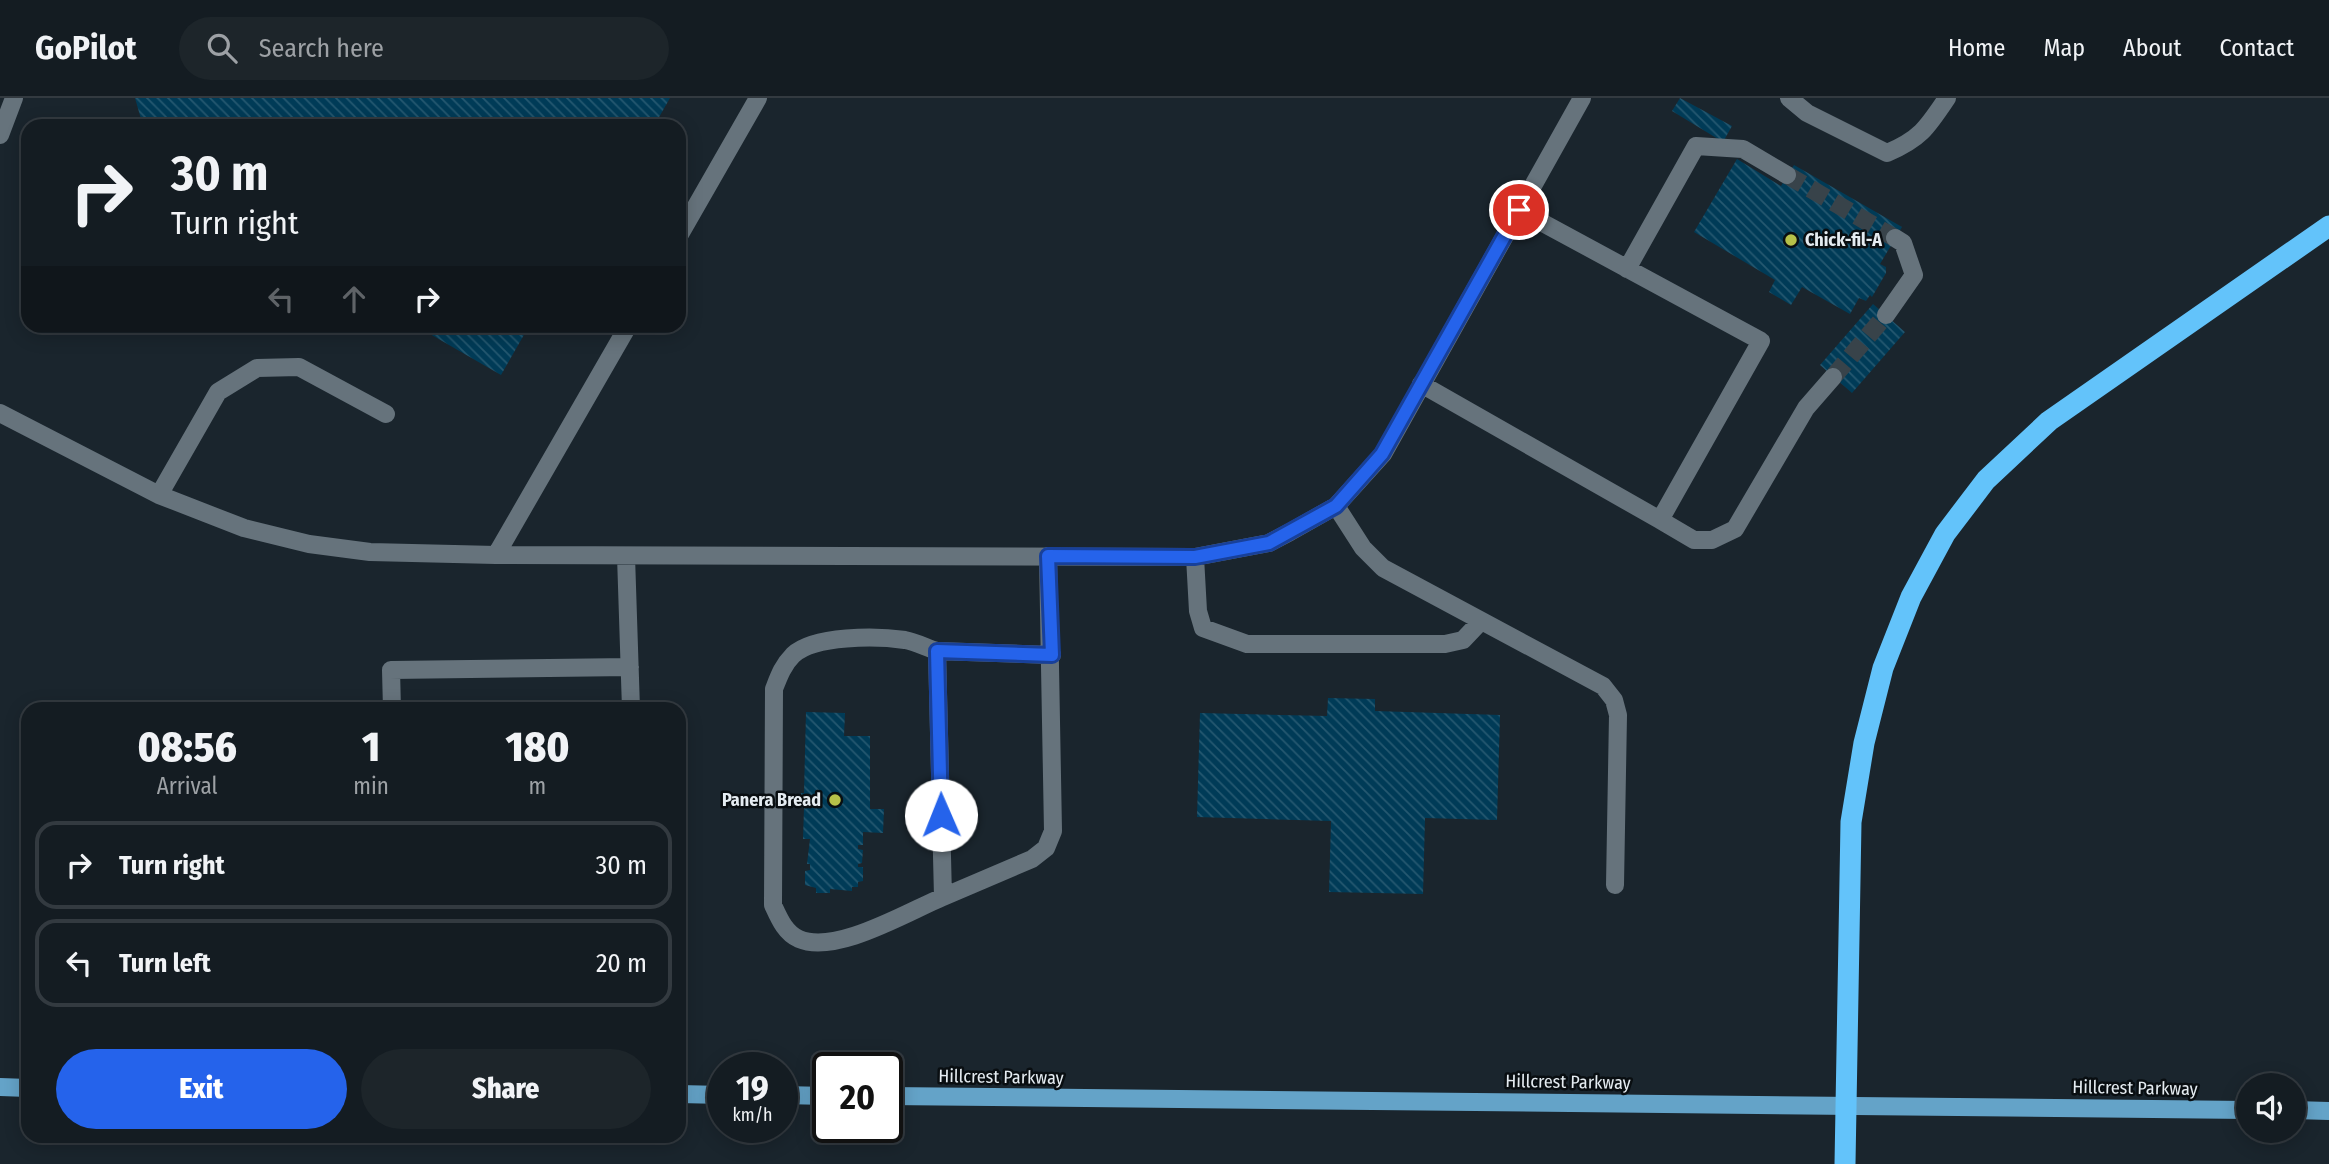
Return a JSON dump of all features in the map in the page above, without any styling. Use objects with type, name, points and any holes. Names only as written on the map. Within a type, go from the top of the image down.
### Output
[{"type":"highway","points":[[1845,1164],[1851,822],[1864,743],[1883,668],[1911,597],[1939,545],[1986,480],[2049,421],[2329,226]]},
{"type":"main road","points":[[0,1087],[21,1088]]},
{"type":"main road","points":[[686,1094],[707,1095]]},
{"type":"main road","name":"Hillcrest Parkway","points":[[903,1096],[2236,1110]]},
{"type":"main road","points":[[2306,1110],[2329,1111]]},
{"type":"street","points":[[0,135],[14,98]]},
{"type":"street","points":[[686,224],[758,98]]},
{"type":"street","points":[[0,414],[159,495],[244,528],[309,544],[370,552],[626,556],[1195,557],[1269,543],[1336,506],[1382,454],[1581,98]]},
{"type":"street","points":[[1789,98],[1807,114],[1887,153],[1912,142],[1931,123],[1947,98]]},
{"type":"street","points":[[1627,269],[1696,146],[1743,149],[1787,175]]},
{"type":"street","points":[[1519,210],[1761,341],[1660,520]]},
{"type":"street","points":[[1886,314],[1914,275],[1903,243],[1895,238]]},
{"type":"street","points":[[496,555],[624,333]]},
{"type":"street","points":[[159,495],[218,392],[257,368],[299,367],[386,414]]},
{"type":"street","points":[[1421,384],[1694,540],[1712,540],[1735,529],[1806,408],[1833,377]]},
{"type":"street","points":[[1336,506],[1363,548],[1383,568],[1603,686],[1614,700],[1618,715],[1615,885]]},
{"type":"street","points":[[626,556],[631,702]]},
{"type":"street","points":[[1048,556],[1052,655],[1053,831],[1046,848],[1032,859],[842,940],[817,943],[797,939],[781,924],[773,905],[774,689],[782,667],[794,654],[811,643],[834,640],[905,640],[937,651],[1052,655]]},
{"type":"street","points":[[1195,557],[1198,611],[1203,628],[1248,645],[1445,643],[1463,640],[1481,621]]},
{"type":"street","points":[[937,651],[943,897]]},
{"type":"street","points":[[392,702],[391,670],[629,667]]},
{"type":"building","points":[[135,98],[670,98],[658,119],[141,119]]},
{"type":"building","points":[[1680,98],[1732,126],[1723,142],[1672,111]]},
{"type":"building","name":"Chick-fil-A","points":[[1737,159],[1781,186],[1794,165],[1902,227],[1880,264],[1886,267],[1886,273],[1872,297],[1870,295],[1866,301],[1859,298],[1850,314],[1802,287],[1791,305],[1769,292],[1775,280],[1694,232]]},
{"type":"building","points":[[1873,304],[1905,332],[1852,393],[1820,365]]},
{"type":"building","points":[[428,333],[525,333],[501,375]]},
{"type":"building","points":[[1328,698],[1375,699],[1375,711],[1500,715],[1497,820],[1425,818],[1423,894],[1329,892],[1331,821],[1197,817],[1200,713],[1327,716]]},
{"type":"building","name":"Panera Bread","points":[[806,712],[845,713],[844,736],[870,736],[870,809],[884,809],[883,833],[863,832],[863,845],[858,845],[858,849],[863,850],[862,863],[858,864],[858,867],[863,867],[863,881],[858,882],[858,887],[852,887],[852,891],[830,889],[830,893],[816,893],[816,888],[805,885],[805,871],[810,870],[810,864],[807,864],[810,839],[803,839],[804,808],[800,807],[801,793],[804,793]]},
{"type":"tunnel","points":[[1787,175],[1895,238]]},
{"type":"tunnel","points":[[1833,377],[1886,315]]},
{"type":"place","name":"Chick-fil-A","points":[[1791,240]]},
{"type":"place","name":"Panera Bread","points":[[835,800]]},
{"type":"route","points":[[941,815],[937,651],[1052,655],[1048,556],[1195,557],[1269,543],[1336,506],[1382,454],[1519,210]]}]
